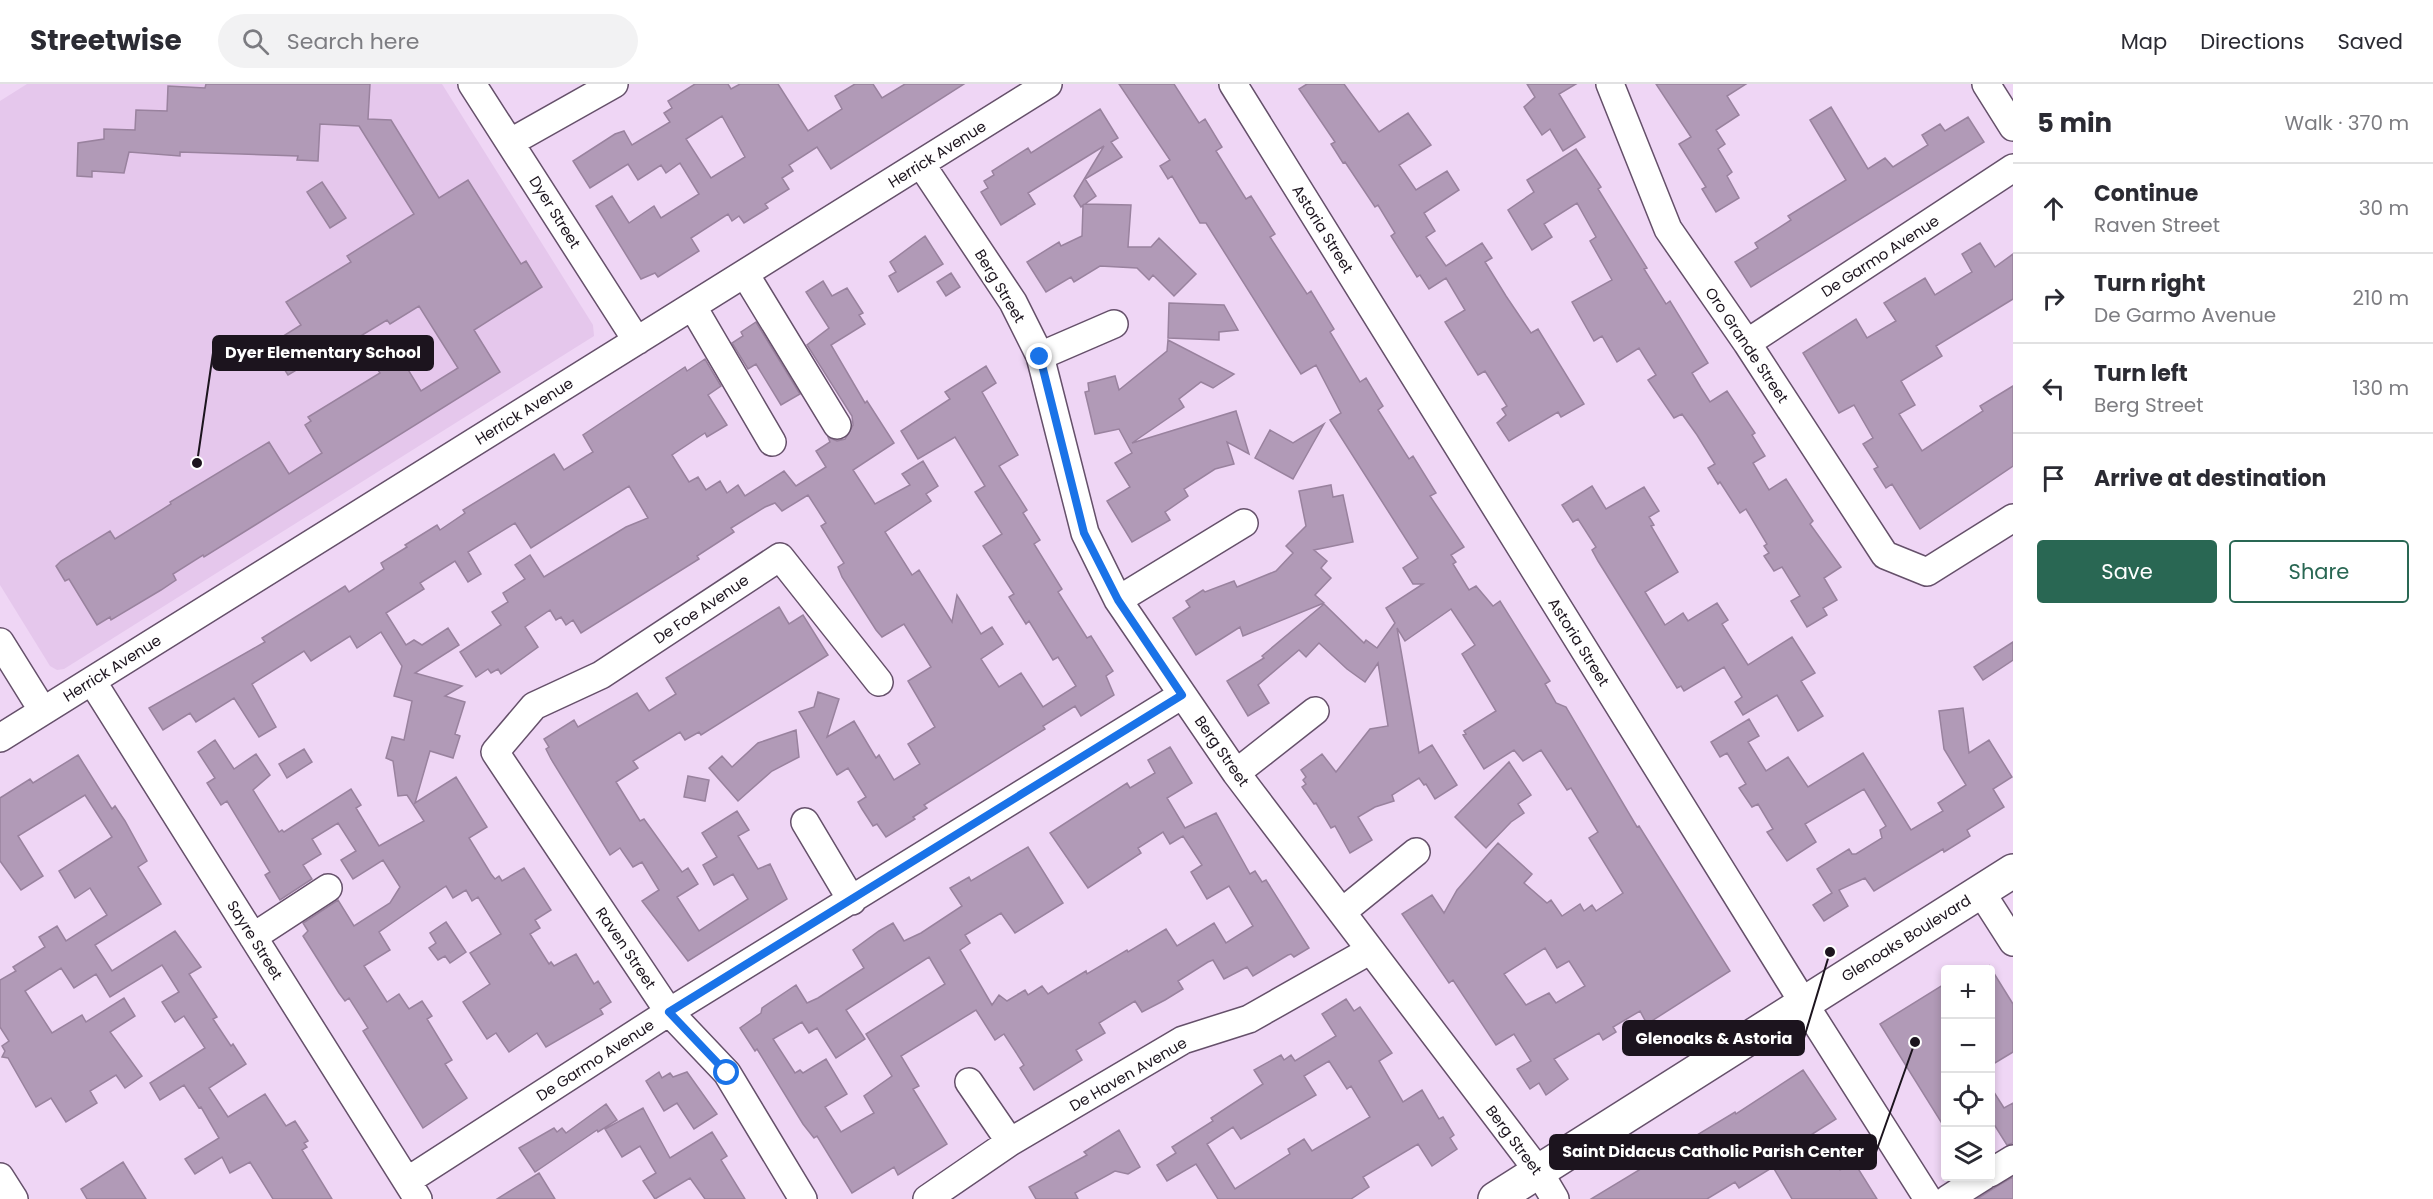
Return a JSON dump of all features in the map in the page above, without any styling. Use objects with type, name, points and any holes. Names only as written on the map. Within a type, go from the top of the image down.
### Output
[{"type":"main road","name":"Glenoaks Boulevard","points":[[1495,1199],[1547,1186],[1803,1002],[2013,872]]},
{"type":"street","name":"Dyer Street","points":[[472,84],[637,341]]},
{"type":"street","points":[[511,142],[614,84]]},
{"type":"street","name":"Herrick Avenue","points":[[0,738],[1048,84]]},
{"type":"street","name":"Astoria Street","points":[[1233,84],[1803,1002],[1928,1199]]},
{"type":"street","name":"Oro Grande Street","points":[[1610,84],[1668,229],[1747,343],[1885,555],[1927,572],[2013,518]]},
{"type":"street","points":[[1986,84],[2013,127]]},
{"type":"street","name":"Berg Street","points":[[921,164],[1013,302],[1040,357],[1084,533],[1118,600],[1236,773],[1547,1186]]},
{"type":"street","name":"De Garmo Avenue","points":[[1747,343],[2013,168]]},
{"type":"street","points":[[745,274],[837,425]]},
{"type":"street","points":[[693,307],[772,442]]},
{"type":"street","points":[[1040,357],[1114,324]]},
{"type":"street","points":[[1118,600],[1244,522]]},
{"type":"street","name":"De Foe Avenue","points":[[495,752],[534,706],[601,675],[780,557],[879,682]]},
{"type":"street","points":[[0,642],[43,711]]},
{"type":"street","name":"Sayre Street","points":[[92,681],[413,1190]]},
{"type":"street","name":"De Garmo Avenue","points":[[413,1190],[669,1012],[1182,695]]},
{"type":"street","points":[[1236,773],[1315,711]]},
{"type":"street","name":"Raven Street","points":[[495,752],[669,1012],[727,1073],[803,1199]]},
{"type":"street","points":[[805,822],[852,901]]},
{"type":"street","points":[[1342,912],[1416,852]]},
{"type":"street","points":[[253,936],[328,888]]},
{"type":"street","points":[[1981,892],[2013,942]]},
{"type":"street","name":"De Haven Avenue","points":[[927,1199],[1010,1142],[1183,1040],[1249,1019],[1369,951]]},
{"type":"street","points":[[969,1082],[1010,1142]]},
{"type":"street","points":[[1995,1170],[2013,1159]]},
{"type":"street","points":[[0,1177],[14,1199]]},
{"type":"street","points":[[1948,1199],[1976,1181]]},
{"type":"shaded area","points":[[27,84],[442,84],[593,325],[594,336],[64,669],[57,670],[50,666],[0,585],[0,101]]},
{"type":"building","points":[[206,84],[370,84],[368,119],[391,120],[439,198],[468,180],[521,264],[526,261],[542,287],[474,330],[500,372],[204,557],[203,555],[173,574],[176,580],[161,590],[111,620],[110,617],[97,625],[69,579],[65,581],[56,566],[61,561],[110,531],[115,539],[171,504],[170,502],[269,442],[289,474],[322,453],[305,425],[311,421],[308,417],[380,373],[376,367],[398,353],[421,391],[458,368],[419,306],[390,324],[387,320],[354,340],[352,337],[288,375],[269,345],[301,325],[286,302],[351,262],[347,256],[414,214],[359,126],[320,124],[318,161],[297,160],[298,156],[180,152],[180,156],[129,152],[124,173],[92,171],[92,177],[77,176],[78,143],[104,139],[104,129],[135,130],[136,110],[167,111],[168,86],[205,88]]},
{"type":"building","points":[[695,84],[728,84],[731,89],[740,84],[778,84],[808,131],[842,109],[835,96],[855,84],[873,84],[882,98],[905,84],[964,84],[831,169],[817,147],[789,165],[793,171],[782,178],[789,189],[765,204],[768,208],[744,223],[739,216],[732,221],[728,214],[691,238],[699,251],[658,277],[655,273],[641,279],[596,206],[612,196],[629,223],[654,206],[661,218],[699,194],[680,163],[666,173],[661,165],[638,180],[628,164],[590,188],[573,161],[615,134],[624,131],[632,145],[670,122],[664,113],[672,108],[668,101]],"holes":[[[722,116],[745,157],[711,178],[686,139]]]},
{"type":"building","points":[[1119,84],[1174,84],[1199,123],[1205,119],[1222,147],[1216,151],[1246,199],[1251,196],[1275,234],[1270,237],[1307,294],[1311,291],[1334,329],[1330,332],[1360,382],[1366,378],[1383,406],[1378,410],[1409,459],[1413,456],[1436,493],[1430,496],[1464,547],[1451,555],[1456,562],[1453,564],[1469,590],[1476,586],[1493,606],[1500,601],[1550,681],[1545,684],[1556,703],[1566,707],[1637,827],[1639,826],[1730,971],[1647,1024],[1640,1011],[1613,1027],[1616,1032],[1603,1040],[1599,1033],[1554,1059],[1568,1079],[1546,1095],[1539,1083],[1530,1089],[1517,1069],[1531,1061],[1514,1034],[1496,1045],[1453,980],[1449,983],[1402,914],[1432,895],[1444,913],[1457,890],[1498,843],[1532,874],[1524,883],[1547,903],[1551,900],[1562,916],[1580,904],[1584,911],[1592,905],[1596,911],[1623,893],[1589,838],[1598,832],[1571,788],[1567,790],[1541,750],[1523,761],[1514,750],[1484,769],[1463,735],[1466,734],[1464,731],[1496,711],[1462,654],[1475,645],[1451,609],[1405,641],[1397,628],[1419,753],[1432,745],[1457,785],[1435,799],[1426,784],[1424,785],[1419,778],[1392,795],[1394,801],[1375,807],[1358,817],[1372,840],[1350,853],[1335,826],[1331,828],[1316,803],[1314,804],[1302,787],[1306,784],[1303,780],[1306,777],[1301,770],[1322,754],[1336,772],[1370,729],[1388,726],[1378,663],[1365,682],[1319,643],[1306,657],[1299,650],[1258,685],[1269,703],[1248,716],[1227,681],[1264,658],[1262,656],[1324,604],[1364,643],[1366,640],[1377,648],[1395,623],[1386,608],[1423,584],[1413,584],[1403,568],[1418,558],[1330,420],[1341,413],[1316,365],[1301,374],[1206,223],[1200,223],[1172,176],[1168,179],[1160,166],[1170,160]],"holes":[[[1545,948],[1557,968],[1569,961],[1585,986],[1556,1003],[1549,993],[1526,1005],[1504,974]]]},
{"type":"building","points":[[1307,84],[1344,84],[1379,132],[1408,113],[1431,145],[1399,165],[1416,190],[1447,171],[1459,190],[1424,213],[1435,231],[1426,237],[1446,266],[1482,243],[1492,258],[1485,262],[1506,296],[1531,333],[1538,329],[1584,404],[1561,417],[1558,412],[1509,441],[1497,423],[1506,415],[1502,409],[1507,406],[1485,371],[1478,375],[1445,322],[1465,310],[1446,278],[1429,289],[1420,275],[1417,277],[1391,236],[1395,233],[1378,205],[1375,207],[1345,162],[1343,163],[1331,144],[1335,142],[1299,89]]},
{"type":"building","points":[[1527,84],[1576,84],[1559,94],[1585,137],[1563,151],[1550,129],[1542,135],[1524,107],[1535,97]]},
{"type":"building","points":[[1656,84],[1746,84],[1727,96],[1739,115],[1716,130],[1725,144],[1718,149],[1732,172],[1727,176],[1739,198],[1716,212],[1702,189],[1706,187],[1679,144],[1691,137]]},
{"type":"building","points":[[1831,107],[1868,169],[1885,158],[1893,167],[1928,145],[1922,135],[1940,124],[1945,131],[1968,117],[1984,142],[1751,287],[1735,262],[1758,248],[1755,243],[1791,220],[1788,216],[1846,180],[1810,120]]},
{"type":"building","points":[[1100,109],[1118,138],[1111,142],[1122,157],[1085,179],[1096,196],[1085,204],[1131,205],[1128,247],[1151,247],[1159,238],[1196,274],[1174,296],[1153,275],[1149,280],[1137,268],[1100,266],[1074,282],[1071,277],[1046,292],[1027,262],[1059,242],[1061,246],[1082,236],[1083,205],[1081,207],[1074,196],[1104,146],[1028,193],[1035,204],[1001,225],[981,192],[988,188],[984,181],[994,175],[992,171],[1028,148],[1031,153]]},
{"type":"building","points":[[1576,149],[1601,187],[1598,189],[1647,268],[1644,269],[1666,304],[1670,301],[1708,363],[1692,373],[1701,388],[1710,402],[1727,391],[1755,433],[1752,435],[1765,456],[1753,463],[1769,490],[1786,479],[1813,521],[1810,524],[1841,567],[1824,578],[1837,600],[1823,608],[1827,615],[1807,627],[1791,601],[1800,596],[1782,567],[1774,571],[1764,556],[1769,553],[1764,546],[1767,544],[1746,509],[1740,513],[1720,482],[1718,484],[1708,468],[1715,464],[1697,435],[1682,414],[1674,418],[1648,380],[1656,375],[1639,348],[1617,362],[1602,336],[1594,341],[1572,302],[1612,280],[1590,241],[1596,237],[1577,203],[1544,224],[1552,237],[1532,250],[1508,210],[1534,192],[1527,180]]},
{"type":"building","points":[[322,182],[346,218],[330,228],[307,192]]},
{"type":"building","points":[[925,236],[943,264],[898,292],[889,276],[896,272],[890,262]]},
{"type":"building","points":[[1980,243],[1995,267],[2013,254],[2013,299],[1936,346],[1942,356],[1901,381],[1915,405],[1899,414],[1922,451],[1983,411],[1980,406],[2013,386],[2013,466],[1920,529],[1892,484],[1886,488],[1874,469],[1878,467],[1863,444],[1873,438],[1854,405],[1839,413],[1803,353],[1856,319],[1867,338],[1896,321],[1884,303],[1925,278],[1935,295],[1972,272],[1962,254]]},
{"type":"building","points":[[951,273],[960,287],[946,296],[937,282]]},
{"type":"building","points":[[823,281],[832,296],[847,288],[863,313],[859,315],[865,324],[831,345],[865,403],[867,401],[894,443],[853,470],[875,504],[910,485],[902,474],[923,461],[938,486],[926,494],[931,501],[885,532],[912,575],[919,570],[952,622],[957,595],[981,634],[992,627],[1003,644],[981,659],[999,687],[1021,673],[1043,707],[1076,686],[1058,657],[1053,660],[1029,621],[1026,624],[1009,597],[1014,594],[983,546],[1002,534],[975,492],[985,486],[955,437],[918,459],[901,431],[950,399],[945,392],[986,366],[996,383],[982,392],[1018,455],[999,466],[1027,510],[1023,513],[1040,540],[1034,544],[1062,589],[1058,592],[1087,638],[1091,636],[1113,671],[1106,676],[1114,695],[1081,716],[1075,706],[1043,726],[1045,729],[924,805],[927,808],[913,817],[915,819],[886,837],[877,824],[873,826],[858,802],[866,797],[848,768],[837,775],[799,712],[814,707],[818,692],[839,699],[827,737],[854,721],[876,758],[879,755],[894,780],[920,764],[908,744],[935,727],[908,681],[931,667],[904,624],[882,637],[876,630],[842,577],[838,567],[844,563],[821,526],[826,523],[808,495],[782,511],[775,503],[765,507],[731,528],[734,532],[697,556],[699,559],[581,633],[573,620],[566,625],[561,617],[556,620],[550,610],[525,627],[538,647],[501,674],[498,669],[491,673],[488,669],[476,677],[460,652],[501,625],[492,612],[508,602],[503,593],[525,579],[515,565],[530,555],[544,577],[626,527],[648,518],[629,486],[531,548],[515,523],[468,552],[481,574],[468,582],[455,561],[420,583],[424,589],[386,613],[406,645],[414,640],[422,645],[448,628],[459,645],[415,673],[462,686],[445,696],[465,702],[455,734],[460,736],[453,758],[430,751],[415,803],[456,777],[487,827],[469,838],[491,874],[495,879],[499,876],[502,881],[524,868],[551,910],[535,920],[540,928],[530,934],[549,964],[551,962],[554,966],[576,954],[594,984],[598,981],[611,1002],[600,1009],[603,1014],[546,1047],[537,1033],[509,1052],[496,1033],[487,1039],[463,1002],[490,984],[470,953],[501,934],[478,897],[472,901],[466,890],[453,898],[446,886],[379,932],[390,950],[364,966],[387,1002],[399,994],[409,1009],[422,1001],[432,1016],[427,1019],[452,1060],[445,1064],[467,1098],[423,1128],[363,1031],[368,1028],[349,998],[345,1001],[339,993],[303,936],[308,931],[303,923],[338,900],[354,926],[390,903],[400,887],[383,860],[353,879],[341,860],[356,851],[338,823],[312,839],[321,854],[303,865],[312,879],[280,900],[265,875],[270,872],[227,801],[221,805],[207,783],[215,778],[198,752],[215,740],[234,769],[256,754],[270,775],[253,790],[279,832],[282,830],[284,832],[351,789],[361,805],[356,808],[379,846],[424,821],[407,795],[398,796],[393,761],[386,758],[392,737],[404,740],[412,701],[394,696],[402,666],[381,632],[357,648],[350,636],[311,661],[304,651],[252,684],[276,727],[259,737],[234,698],[196,722],[190,713],[163,730],[149,708],[265,642],[262,638],[345,586],[349,592],[384,569],[381,563],[407,547],[405,545],[437,525],[440,530],[465,513],[463,510],[554,454],[564,470],[593,452],[583,435],[685,367],[687,371],[705,359],[721,386],[708,395],[727,425],[707,437],[705,433],[672,455],[689,482],[698,477],[706,490],[720,481],[727,493],[738,485],[745,496],[784,471],[796,486],[826,467],[816,451],[830,442],[828,437],[837,441],[845,439],[853,425],[852,416],[807,345],[829,328],[806,292]]},
{"type":"building","points":[[1169,303],[1224,305],[1238,330],[1219,332],[1219,340],[1168,338]]},
{"type":"building","points":[[756,322],[800,394],[781,405],[756,364],[748,369],[732,343],[743,336],[741,332]]},
{"type":"building","points":[[1168,340],[1234,374],[1213,388],[1201,382],[1179,399],[1184,407],[1132,443],[1236,411],[1249,454],[1227,442],[1234,464],[1215,469],[1184,489],[1188,496],[1165,512],[1170,520],[1132,542],[1107,501],[1130,487],[1115,463],[1132,453],[1119,429],[1095,434],[1085,392],[1089,391],[1088,383],[1115,376],[1119,390],[1167,351]]},
{"type":"building","points":[[1324,424],[1293,479],[1255,458],[1270,430],[1293,443]]},
{"type":"building","points":[[1331,485],[1333,497],[1343,495],[1353,542],[1314,550],[1327,561],[1321,568],[1331,578],[1315,595],[1324,603],[1243,636],[1240,627],[1196,655],[1173,618],[1190,607],[1186,601],[1203,590],[1205,592],[1234,581],[1237,587],[1276,571],[1293,553],[1286,546],[1306,526],[1299,491]]},
{"type":"building","points":[[1592,486],[1606,509],[1644,487],[1659,511],[1649,517],[1654,525],[1651,526],[1678,572],[1645,592],[1665,625],[1683,613],[1688,621],[1717,603],[1728,620],[1722,624],[1748,665],[1792,637],[1815,673],[1801,681],[1823,716],[1798,731],[1777,695],[1743,715],[1735,702],[1742,697],[1724,667],[1684,691],[1681,686],[1677,688],[1598,561],[1592,550],[1596,547],[1578,519],[1573,522],[1562,505]]},
{"type":"building","points":[[779,607],[789,624],[803,615],[828,655],[701,735],[699,732],[685,740],[680,732],[633,761],[638,768],[616,782],[640,821],[644,819],[682,872],[688,868],[698,884],[677,897],[699,931],[748,899],[733,874],[714,885],[703,865],[717,857],[702,833],[737,811],[749,830],[738,836],[758,869],[770,864],[787,899],[688,961],[642,901],[659,890],[642,862],[633,867],[620,848],[610,855],[551,759],[546,749],[549,747],[544,739],[574,720],[578,727],[637,693],[649,711],[676,694],[666,678]]},
{"type":"building","points":[[2013,642],[2013,660],[1983,680],[1974,667]]},
{"type":"building","points":[[1963,708],[1969,753],[1989,740],[2012,777],[1993,789],[2004,807],[1967,830],[1970,836],[1944,852],[1943,849],[1874,891],[1865,878],[1839,890],[1848,906],[1824,921],[1813,905],[1832,893],[1817,869],[1849,849],[1852,854],[1856,854],[1882,838],[1880,830],[1886,826],[1864,789],[1805,824],[1816,842],[1787,861],[1767,832],[1773,829],[1758,804],[1752,807],[1739,788],[1746,784],[1727,753],[1720,757],[1711,742],[1749,719],[1759,736],[1748,742],[1766,771],[1788,757],[1808,787],[1863,753],[1911,830],[1943,811],[1938,803],[1966,785],[1944,749],[1939,711]]},
{"type":"building","points":[[796,730],[799,757],[772,771],[738,801],[709,768],[722,756],[732,767],[758,743]]},
{"type":"building","points":[[1170,747],[1192,783],[1167,798],[1185,828],[1216,813],[1250,874],[1255,871],[1262,882],[1266,880],[1309,948],[1294,957],[1291,954],[1288,955],[1253,976],[1247,967],[1224,979],[1213,960],[1208,962],[1178,981],[1183,989],[1165,1000],[1142,1012],[1135,1001],[1099,1023],[1105,1033],[1076,1050],[1082,1060],[1034,1090],[1020,1068],[1024,1065],[1004,1034],[995,1040],[976,1010],[901,1056],[919,1086],[913,1089],[947,1144],[898,1175],[894,1167],[852,1193],[817,1136],[814,1138],[803,1124],[757,1049],[755,1051],[740,1028],[761,1013],[762,1008],[796,985],[807,1003],[818,998],[864,968],[853,950],[879,931],[893,923],[904,941],[921,933],[962,906],[950,888],[969,877],[971,881],[1028,847],[1063,903],[1015,933],[1001,913],[965,935],[970,943],[960,950],[992,1005],[999,995],[1007,1001],[1025,990],[1028,995],[1042,986],[1048,994],[1086,971],[1087,974],[1127,950],[1128,952],[1166,929],[1177,946],[1214,923],[1226,943],[1253,926],[1229,886],[1207,899],[1191,872],[1202,865],[1183,836],[1170,844],[1163,832],[1138,848],[1141,853],[1088,888],[1050,833],[1127,783],[1130,788],[1155,773],[1148,760]],"holes":[[[929,957],[945,984],[866,1034],[892,1076],[864,1096],[874,1113],[841,1132],[825,1107],[847,1094],[826,1059],[803,1073],[800,1070],[795,1073],[773,1039],[802,1022],[809,1033],[817,1028],[836,1058],[865,1039],[846,1010]]]},
{"type":"building","points":[[304,749],[312,762],[287,778],[279,764]]},
{"type":"building","points":[[78,755],[112,809],[115,806],[125,821],[147,861],[138,867],[161,904],[95,945],[112,971],[175,931],[201,967],[189,974],[217,1017],[213,1019],[246,1064],[209,1088],[228,1117],[265,1094],[286,1126],[295,1121],[308,1141],[304,1143],[307,1147],[302,1150],[332,1199],[273,1199],[250,1162],[230,1173],[222,1157],[195,1174],[185,1159],[219,1138],[201,1107],[199,1108],[184,1085],[160,1100],[150,1083],[205,1048],[184,1016],[175,1022],[162,1002],[179,992],[162,965],[110,997],[96,974],[74,988],[61,968],[25,991],[52,1033],[82,1015],[86,1022],[124,998],[135,1016],[110,1032],[142,1076],[125,1088],[116,1075],[90,1091],[97,1103],[66,1122],[51,1098],[36,1107],[8,1058],[2,1057],[5,1051],[2,1046],[9,1041],[0,1027],[0,980],[16,971],[13,967],[45,947],[39,937],[57,926],[66,941],[107,915],[90,888],[75,898],[59,871],[112,837],[85,795],[18,836],[43,876],[21,890],[0,861],[0,798],[30,779],[33,783]]},
{"type":"building","points":[[1509,762],[1531,795],[1518,804],[1524,813],[1511,822],[1486,848],[1455,817]]},
{"type":"building","points":[[688,776],[709,780],[705,801],[684,797]]},
{"type":"building","points":[[446,922],[466,952],[450,963],[445,956],[438,960],[429,948],[436,943],[430,933]]},
{"type":"building","points":[[1995,975],[2013,1004],[2013,1052],[1995,1063]]},
{"type":"building","points":[[1941,986],[1941,1122],[1880,1024]]},
{"type":"building","points":[[1346,999],[1354,1011],[1360,1007],[1392,1053],[1379,1061],[1403,1102],[1422,1090],[1439,1119],[1443,1117],[1454,1135],[1450,1138],[1457,1149],[1432,1166],[1418,1144],[1363,1177],[1369,1187],[1351,1199],[1218,1199],[1196,1164],[1167,1181],[1157,1165],[1176,1153],[1172,1147],[1213,1121],[1211,1118],[1263,1084],[1254,1070],[1281,1055],[1284,1060],[1291,1055],[1295,1061],[1336,1036],[1322,1014]],"holes":[[[1329,1061],[1347,1089],[1351,1086],[1370,1117],[1312,1151],[1304,1139],[1288,1149],[1290,1154],[1235,1189],[1207,1144],[1233,1127],[1241,1139],[1316,1095],[1304,1076]]]},
{"type":"building","points":[[1803,1070],[1836,1119],[1806,1138],[1821,1163],[1831,1156],[1840,1170],[1854,1162],[1877,1199],[1792,1199],[1773,1167],[1739,1188],[1735,1182],[1707,1199],[1591,1199],[1735,1112],[1736,1114]]},
{"type":"building","points":[[659,1072],[662,1078],[670,1073],[673,1077],[687,1072],[717,1114],[694,1129],[677,1103],[664,1111],[646,1081]]},
{"type":"building","points":[[1995,1094],[2004,1108],[2013,1103],[2013,1143],[2007,1145],[1995,1126]]},
{"type":"building","points":[[606,1104],[617,1120],[598,1132],[597,1130],[535,1172],[519,1148],[554,1128],[557,1132],[562,1128],[566,1133]]},
{"type":"building","points":[[643,1108],[670,1158],[712,1132],[727,1156],[721,1160],[745,1199],[705,1199],[690,1178],[655,1199],[643,1181],[656,1173],[640,1146],[622,1157],[605,1129]]},
{"type":"building","points":[[1119,1130],[1140,1167],[1128,1174],[1115,1171],[1075,1193],[1078,1199],[1036,1199],[1029,1187],[1087,1155],[1084,1152]]},
{"type":"building","points":[[123,1162],[146,1199],[87,1199],[81,1189]]},
{"type":"building","points":[[539,1173],[555,1199],[497,1199]]},
{"type":"building","points":[[2013,1177],[2013,1199],[1977,1199],[1994,1188]]},
{"type":"place","name":"Dyer Elementary School","points":[[197,463]]},
{"type":"place","name":"Glenoaks & Astoria","points":[[1830,952]]},
{"type":"place","name":"Saint Didacus Catholic Parish Center","points":[[1915,1042]]},
{"type":"route","points":[[727,1073],[669,1012],[1182,695],[1118,600],[1084,533],[1040,357]]}]
